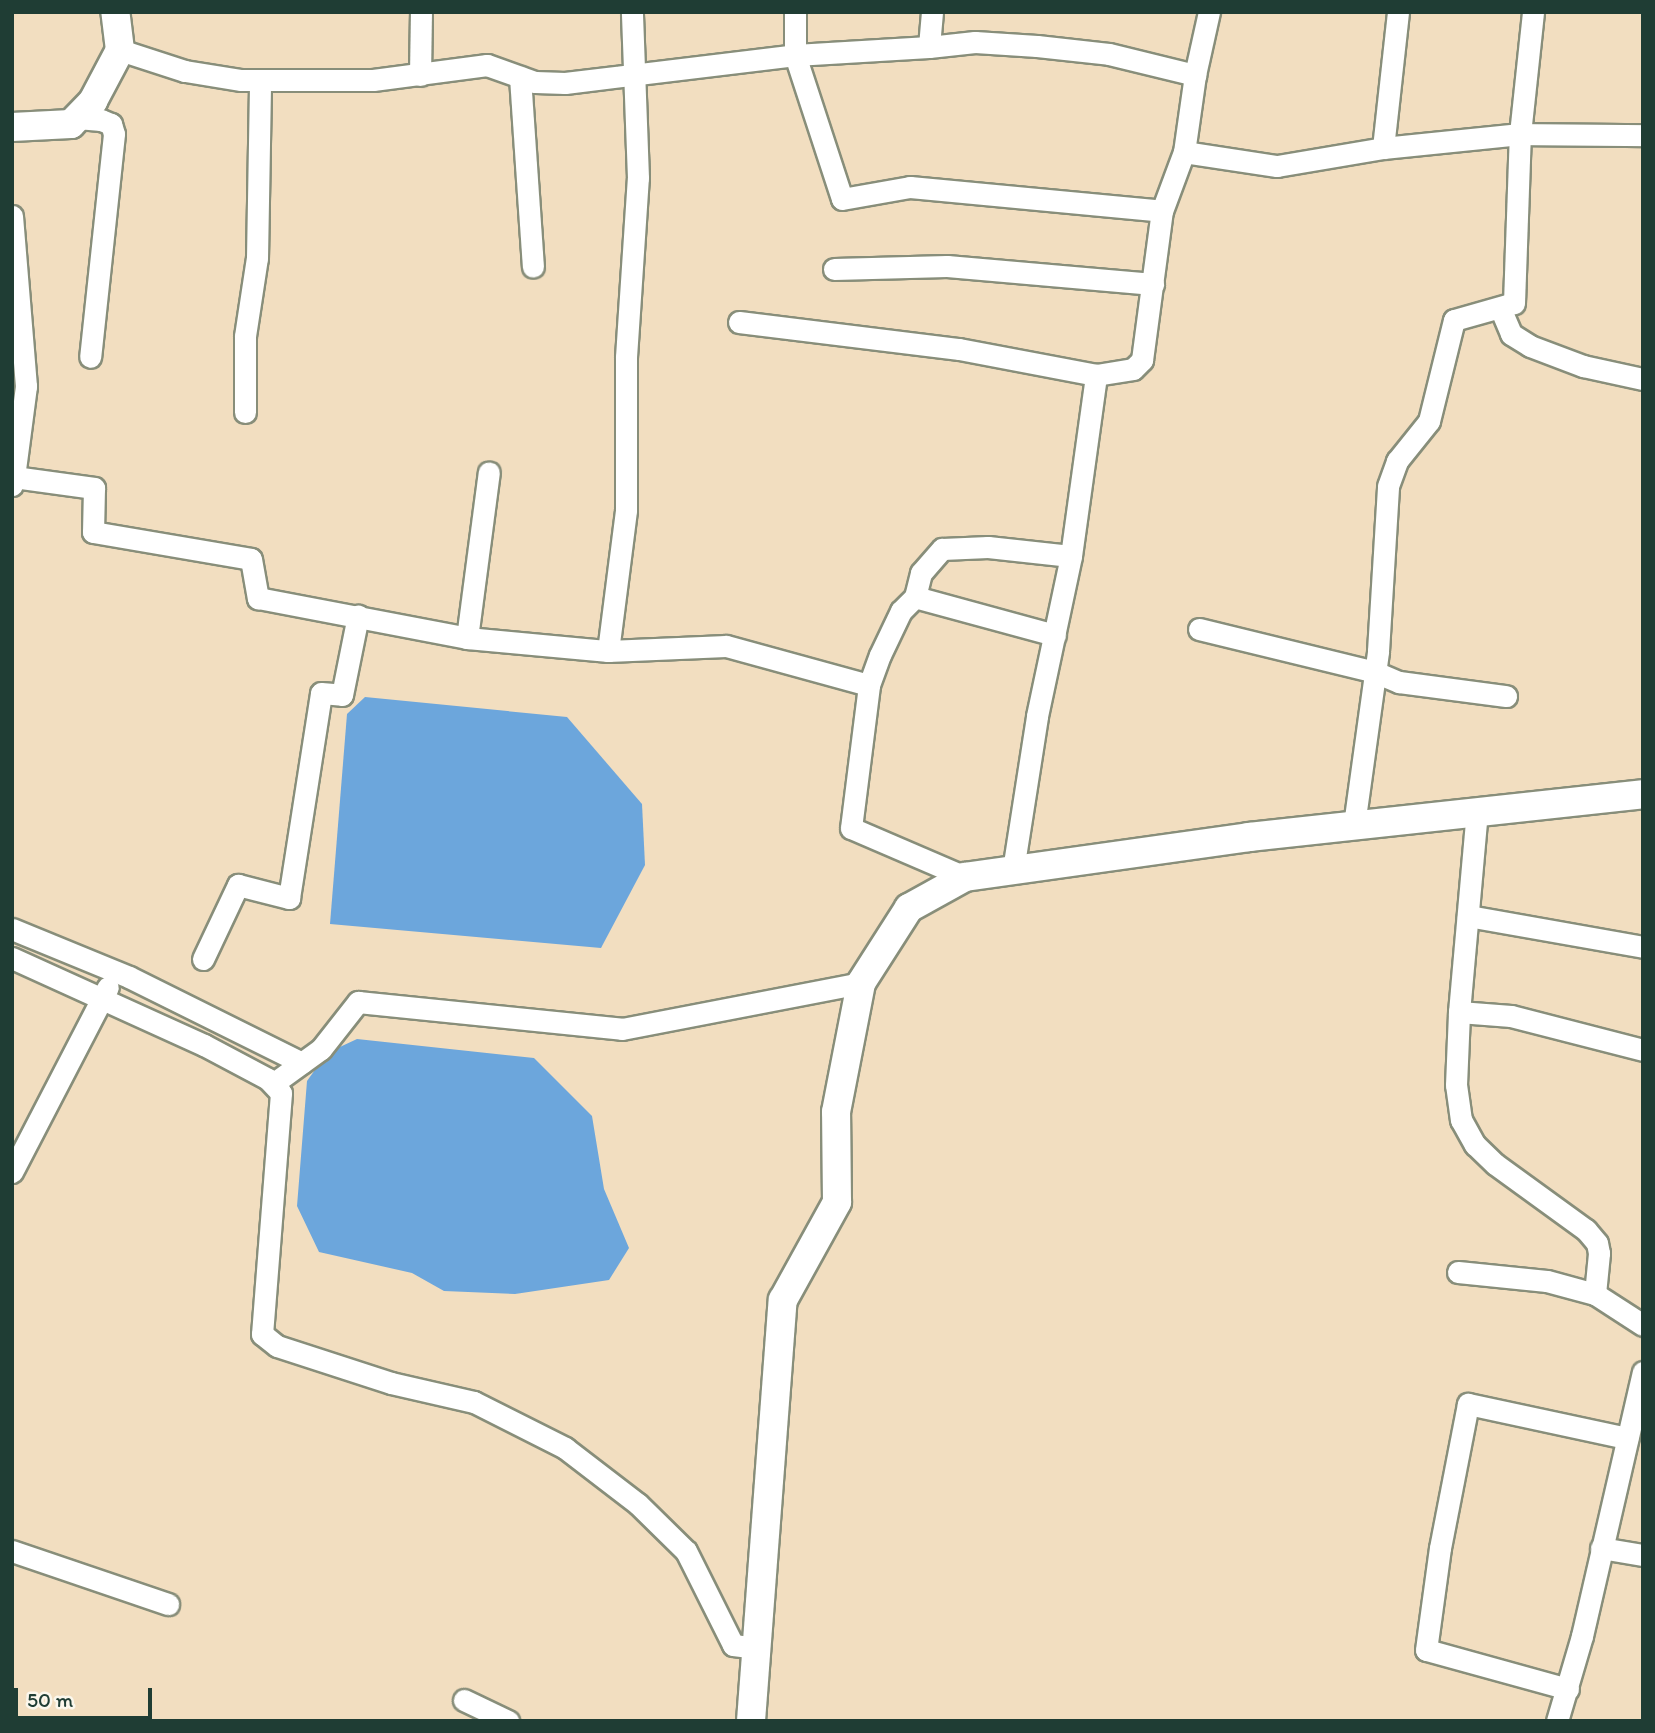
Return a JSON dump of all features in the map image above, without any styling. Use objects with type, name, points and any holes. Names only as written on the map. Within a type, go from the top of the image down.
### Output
[{"type":"street","points":[[12,127],[43,128],[72,124],[93,101],[120,50],[115,12]]},
{"type":"street","points":[[420,75],[421,12]]},
{"type":"street","points":[[608,651],[626,510],[626,357],[638,178],[631,73],[632,12]]},
{"type":"street","points":[[795,12],[795,55],[842,199],[910,187],[1162,211]]},
{"type":"street","points":[[929,47],[932,12]]},
{"type":"street","points":[[739,322],[959,349],[1096,375],[1133,369],[1142,360],[1162,211],[1184,152],[1195,75],[1209,12]]},
{"type":"street","points":[[1383,148],[1398,12]]},
{"type":"street","points":[[1354,825],[1375,671],[1392,474],[1429,421],[1454,320],[1501,310],[1514,303],[1520,134],[1532,12]]},
{"type":"street","points":[[120,50],[185,71],[260,80],[373,80],[487,65],[535,82],[565,83],[795,55],[929,47],[975,41],[1109,54],[1195,75]]},
{"type":"street","points":[[520,77],[533,267]]},
{"type":"street","points":[[245,412],[245,336],[257,258],[260,80]]},
{"type":"street","points":[[77,118],[101,120],[111,124],[114,134],[90,356]]},
{"type":"street","points":[[1184,152],[1277,166],[1383,148],[1520,134],[1643,135]]},
{"type":"street","points":[[12,216],[26,386],[13,481],[94,488],[93,532],[251,559],[258,598],[467,638],[608,651],[726,646],[869,685]]},
{"type":"street","points":[[834,269],[947,266],[1153,284]]},
{"type":"street","points":[[1501,310],[1511,334],[1530,346],[1583,366],[1643,379]]},
{"type":"street","points":[[1013,870],[1037,716],[1071,556],[1096,375]]},
{"type":"street","points":[[467,638],[489,472]]},
{"type":"street","points":[[965,877],[851,828],[869,685],[892,626],[915,597],[921,573],[942,549],[988,547],[1071,556]]},
{"type":"street","points":[[915,597],[1055,635]]},
{"type":"street","points":[[203,959],[239,885],[289,898],[321,693],[342,695],[358,616]]},
{"type":"street","points":[[1199,629],[1375,671],[1399,682],[1506,696]]},
{"type":"street","points":[[751,1721],[783,1300],[837,1202],[836,1112],[861,983],[909,908],[965,877],[1354,825],[1643,794]]},
{"type":"street","points":[[1477,812],[1459,1012],[1456,1086],[1461,1120],[1475,1145],[1495,1164],[1597,1243],[1595,1294]]},
{"type":"street","points":[[1468,916],[1643,947]]},
{"type":"street","points":[[12,929],[116,971],[302,1063]]},
{"type":"street","points":[[12,958],[103,998],[274,1083],[281,1106],[261,1334],[277,1346],[391,1383],[474,1402],[565,1448],[638,1504],[686,1551],[733,1645],[758,1648]]},
{"type":"street","points":[[12,1172],[116,971]]},
{"type":"street","points":[[274,1083],[321,1049],[358,1002],[622,1029],[861,983]]},
{"type":"street","points":[[1459,1012],[1511,1016],[1643,1050]]},
{"type":"street","points":[[1458,1272],[1547,1281],[1595,1294],[1643,1325]]},
{"type":"street","points":[[1557,1721],[1568,1689],[1643,1372]]},
{"type":"street","points":[[1568,1689],[1426,1650],[1440,1548],[1464,1442],[1468,1404],[1627,1438]]},
{"type":"street","points":[[1601,1548],[1643,1556]]},
{"type":"street","points":[[12,1551],[168,1604]]},
{"type":"street","points":[[464,1700],[508,1721]]},
{"type":"water","points":[[365,697],[567,717],[642,804],[645,865],[601,948],[330,924],[347,714]]},
{"type":"water","points":[[357,1039],[534,1058],[592,1116],[604,1189],[629,1248],[609,1280],[515,1294],[444,1291],[412,1273],[319,1252],[297,1206],[307,1081],[327,1053]]}]
